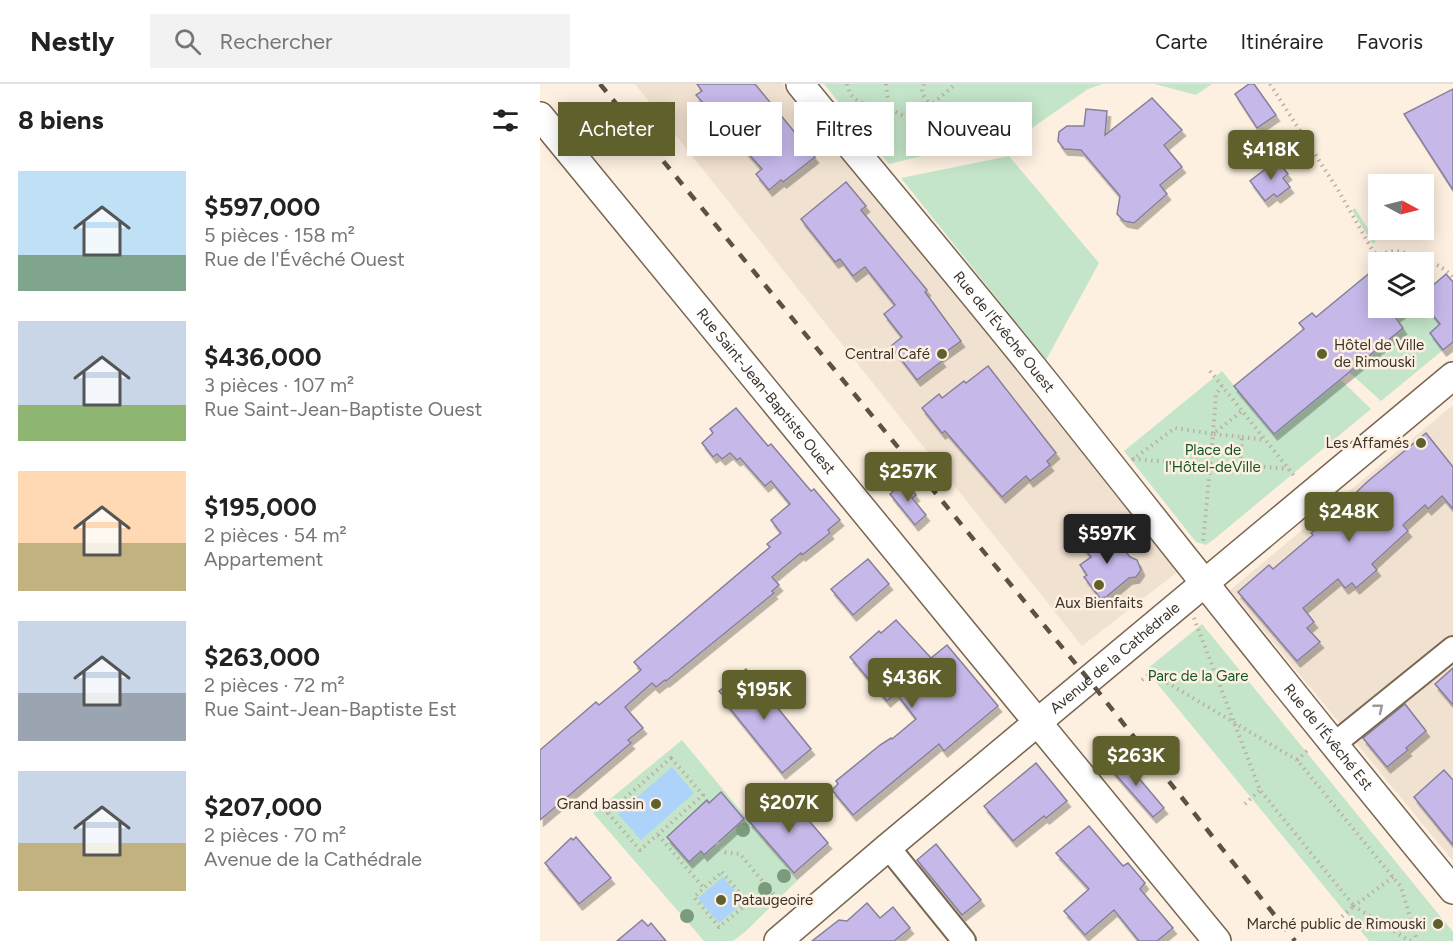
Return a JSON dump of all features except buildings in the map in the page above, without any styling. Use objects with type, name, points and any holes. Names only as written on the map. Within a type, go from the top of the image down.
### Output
[{"type":"street","name":"Rue de l'Évêché Ouest","points":[[800,84],[1048,387],[1204,583]]},
{"type":"street","name":"Rue Saint-Jean-Baptiste Ouest","points":[[540,116],[1217,941]]},
{"type":"street","name":"Avenue de la Cathédrale","points":[[788,932],[1309,494],[1453,376]]},
{"type":"street","name":"Rue de l'Évêché Est","points":[[1204,583],[1333,745],[1453,890]]},
{"type":"street","points":[[1333,745],[1453,648]]},
{"type":"street","points":[[888,847],[964,941]]},
{"type":"path","points":[[847,84],[848,89],[861,102]]},
{"type":"path","points":[[886,84],[888,102]]},
{"type":"path","points":[[924,84],[923,94],[929,102]]},
{"type":"path","points":[[944,84],[948,90]]},
{"type":"path","points":[[933,102],[956,84]]},
{"type":"path","points":[[1270,84],[1338,190],[1374,252]]},
{"type":"path","points":[[1434,264],[1453,277]]},
{"type":"path","points":[[1210,371],[1309,494]]},
{"type":"path","points":[[1203,543],[1216,394],[1222,386]]},
{"type":"path","points":[[1213,434],[1242,411]]},
{"type":"path","points":[[1265,440],[1175,428],[1133,459],[1289,469]]},
{"type":"path","points":[[1240,465],[1242,437]]},
{"type":"path","points":[[1142,680],[1151,673],[1235,725],[1297,760],[1401,888],[1416,941],[1408,940],[1354,906],[1260,790],[1235,725],[1199,630]]},
{"type":"path","points":[[671,758],[703,795],[681,814],[640,850],[608,813],[671,758]]},
{"type":"path","points":[[1245,804],[1260,790]]},
{"type":"path","points":[[695,802],[699,807]]},
{"type":"path","points":[[681,814],[685,819]]},
{"type":"path","points":[[658,835],[704,888]]},
{"type":"path","points":[[717,843],[725,852],[740,854],[788,932]]},
{"type":"path","points":[[722,872],[748,903],[719,927],[693,897],[704,888],[722,872]]},
{"type":"path","points":[[1339,919],[1393,877]]},
{"type":"shaded area","points":[[635,84],[782,84],[797,102],[794,102],[794,156],[841,156],[1180,570],[1082,646],[692,156],[782,156],[782,102],[687,102],[687,149],[675,134],[675,102],[649,102]]},
{"type":"shaded area","points":[[1453,405],[1453,861],[1230,590]]},
{"type":"green space","points":[[824,84],[1103,84],[1088,89],[1032,128],[1032,102],[906,102],[906,156],[922,156],[889,164],[882,156],[894,156],[894,102],[839,102]]},
{"type":"green space","points":[[1155,84],[1212,84],[1196,95]]},
{"type":"green space","points":[[1009,156],[1099,263],[1046,360],[901,178]]},
{"type":"green space","points":[[1355,208],[1368,229],[1368,236],[1352,210]]},
{"type":"green space","points":[[1434,316],[1440,324],[1430,333],[1443,350],[1381,401],[1349,372],[1403,328],[1396,318]]},
{"type":"green space","name":"Place de l'Hôtel-deVille","points":[[1222,371],[1274,434],[1340,379],[1371,409],[1206,545],[1196,542],[1124,451]]},
{"type":"green space","name":"Parc de la Gare","points":[[1202,624],[1453,932],[1453,941],[1369,941],[1146,670]]},
{"type":"green space","points":[[682,740],[798,880],[733,941],[704,941],[593,813]]},
{"type":"water","name":"Grand bassin","points":[[672,767],[694,793],[641,840],[618,814]]},
{"type":"water","name":"Pataugeoire","points":[[723,877],[744,902],[719,923],[698,898]]},
{"type":"railway","points":[[600,84],[1089,680],[1295,941]]},
{"type":"place","name":"Central Café","points":[[942,354]]},
{"type":"place","name":"Hôtel de Ville de Rimouski","points":[[1322,354]]},
{"type":"place","name":"Les Affamés","points":[[1421,443]]},
{"type":"place","name":"Aux Bienfaits","points":[[1099,585]]},
{"type":"place","name":"Grand bassin","points":[[656,804]]},
{"type":"place","name":"Pataugeoire","points":[[721,900]]},
{"type":"place","name":"Marché public de Rimouski","points":[[1438,924]]}]
